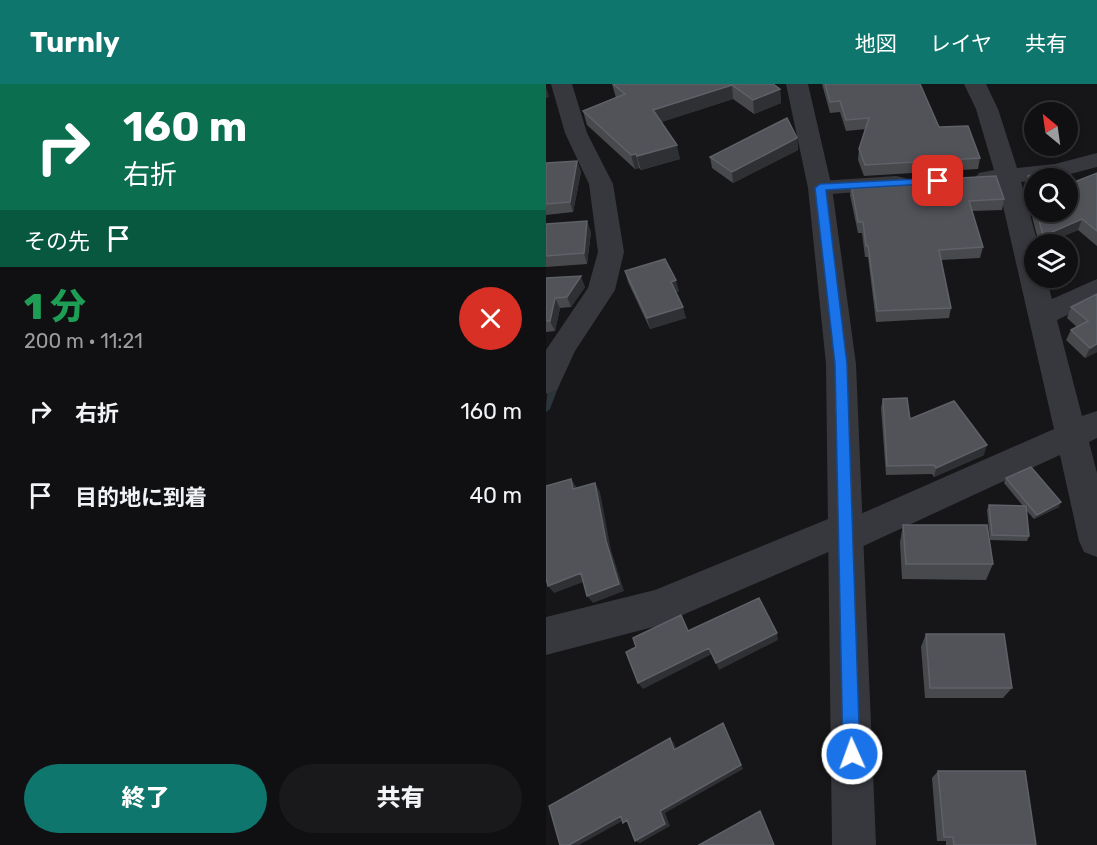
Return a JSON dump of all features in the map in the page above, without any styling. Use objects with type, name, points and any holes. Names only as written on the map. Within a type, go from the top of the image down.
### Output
[{"type":"street","points":[[546,382],[557,339],[601,291],[611,252],[596,221],[601,184],[576,133],[562,84]]},
{"type":"street","points":[[797,84],[820,188],[841,364],[854,845]]},
{"type":"street","points":[[975,84],[987,109],[1008,177],[1043,315],[1084,430],[1097,541]]},
{"type":"street","points":[[961,179],[1008,177],[1065,170],[1097,160]]},
{"type":"street","points":[[820,188],[914,182]]},
{"type":"street","points":[[576,276],[606,274]]},
{"type":"street","points":[[1043,315],[1097,289]]},
{"type":"street","points":[[546,636],[657,608],[845,533],[1084,430]]},
{"type":"building","points":[[613,84],[773,84],[780,89],[753,100],[732,85],[653,110],[677,145],[637,156],[636,154],[631,155],[583,111],[625,94]]},
{"type":"building","points":[[825,84],[920,84],[939,127],[968,126],[980,158],[865,165],[859,149],[869,118],[846,120],[840,101],[830,102]]},
{"type":"building","points":[[787,118],[797,138],[732,172],[710,157]]},
{"type":"building","points":[[577,161],[570,202],[546,204],[546,163]]},
{"type":"building","points":[[1097,173],[1097,231],[1082,219],[1078,221],[1078,181]]},
{"type":"building","points":[[996,176],[1004,199],[969,201],[983,247],[939,250],[951,308],[877,311],[868,246],[866,246],[863,222],[858,222],[851,184]]},
{"type":"building","points":[[587,221],[584,253],[546,256],[546,224]]},
{"type":"building","points":[[1040,222],[1075,222],[1048,234],[1042,234]]},
{"type":"building","points":[[665,259],[676,280],[671,282],[683,307],[647,318],[625,271]]},
{"type":"building","points":[[581,276],[567,297],[555,298],[550,321],[546,321],[546,278]]},
{"type":"building","points":[[1097,294],[1097,344],[1090,348],[1071,330],[1088,321],[1071,307]]},
{"type":"building","points":[[907,398],[910,419],[954,401],[987,445],[936,468],[934,465],[887,466],[883,399]]},
{"type":"building","points":[[1031,467],[1061,502],[1037,515],[1006,478]]},
{"type":"building","points":[[571,479],[573,489],[595,483],[606,541],[619,584],[587,596],[581,573],[548,586],[546,578],[546,486]]},
{"type":"building","points":[[989,505],[1026,506],[1029,536],[992,535]]},
{"type":"building","points":[[903,525],[987,525],[993,564],[906,564]]},
{"type":"building","points":[[759,598],[777,633],[716,663],[709,648],[638,683],[626,652],[636,647],[633,638],[681,615],[688,631]]},
{"type":"building","points":[[926,634],[1004,634],[1012,688],[930,688]]},
{"type":"building","points":[[723,723],[741,765],[660,811],[665,824],[635,841],[627,820],[623,823],[621,816],[569,845],[560,845],[549,806],[670,738],[674,750]]},
{"type":"building","points":[[938,771],[1025,771],[1036,845],[954,845],[953,837],[944,837]]},
{"type":"building","points":[[760,811],[774,845],[699,845]]},
{"type":"waterway","points":[[546,409],[557,380]]},
{"type":"route","points":[[852,754],[841,364],[820,188],[938,181]]}]
